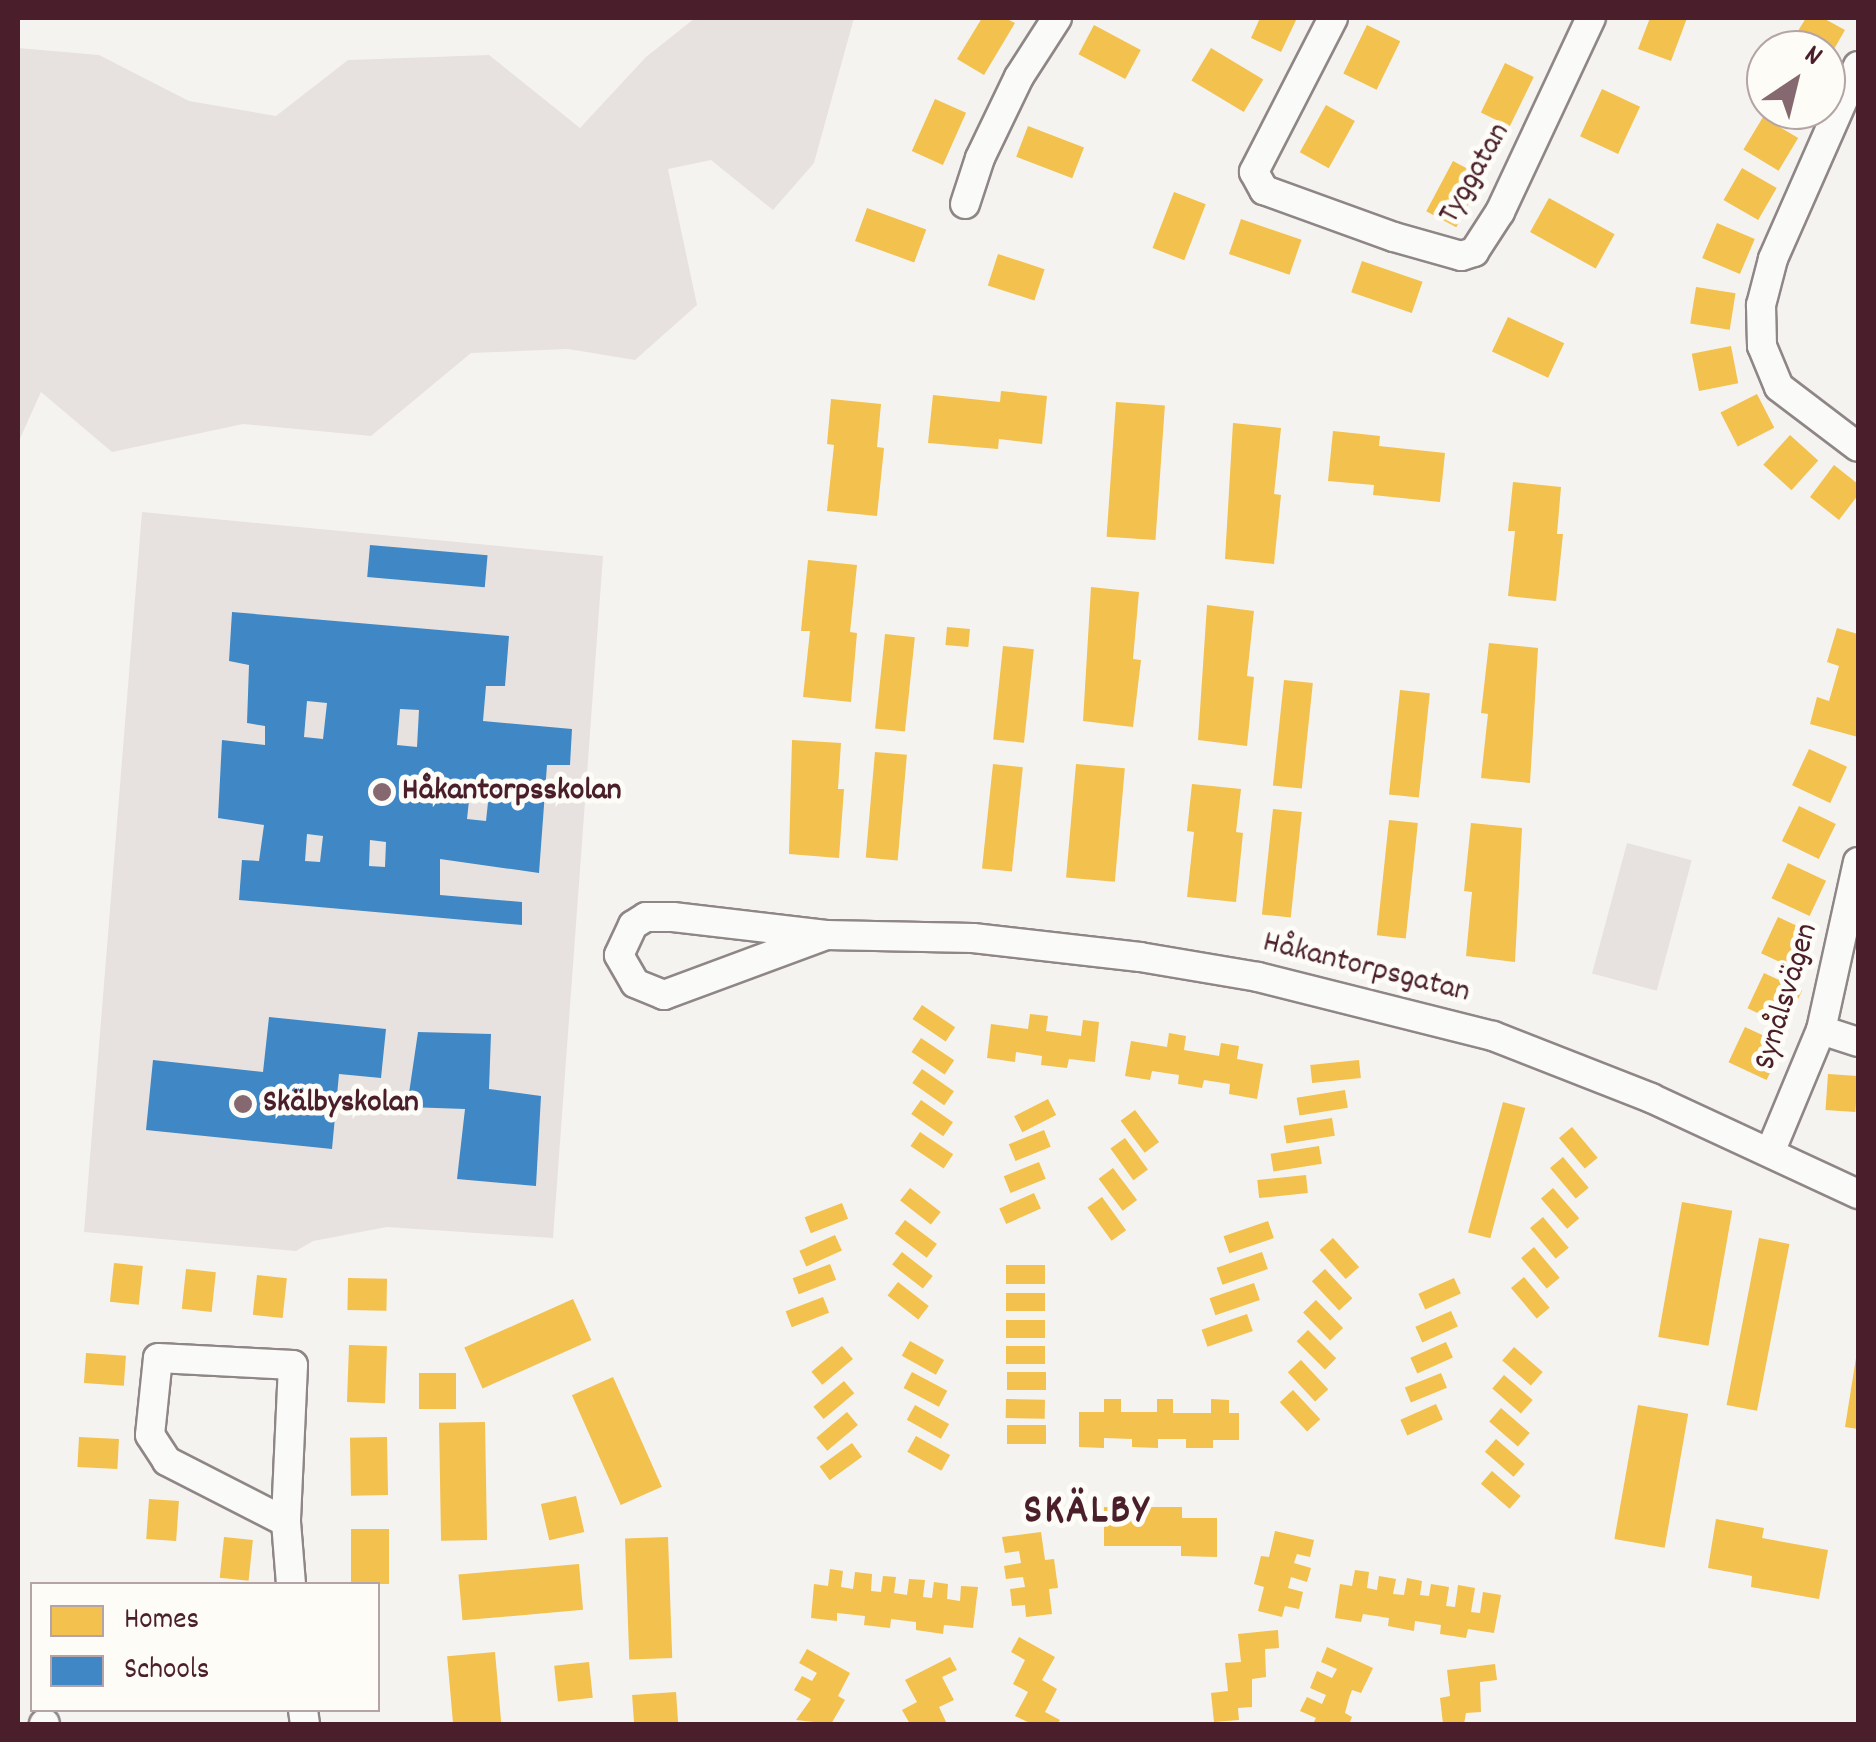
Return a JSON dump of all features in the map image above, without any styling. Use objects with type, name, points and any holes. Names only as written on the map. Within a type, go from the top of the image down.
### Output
[{"type":"street","points":[[965,204],[980,158],[1019,77],[1057,18]]},
{"type":"street","name":"Tyggatan","points":[[1333,18],[1255,168],[1264,190],[1394,237],[1461,256],[1474,252],[1526,162],[1592,18]]},
{"type":"street","points":[[1858,67],[1773,259],[1760,305],[1762,346],[1779,388],[1858,447]]},
{"type":"street","name":"Synålsvägen","points":[[1771,1150],[1821,1030],[1858,862]]},
{"type":"street","name":"Håkantorpsgatan","points":[[826,935],[664,995],[635,983],[619,955],[633,924],[646,916],[826,935],[973,938],[1140,956],[1309,987],[1493,1036],[1771,1150],[1858,1194]]},
{"type":"street","points":[[1821,1030],[1858,1042]]},
{"type":"street","points":[[286,1522],[167,1461],[150,1434],[158,1358],[294,1365],[286,1522],[291,1582]]},
{"type":"shaded area","points":[[695,18],[854,18],[814,163],[773,210],[711,160],[668,169],[697,305],[635,360],[568,349],[471,353],[371,436],[243,424],[112,452],[41,392],[18,443],[18,48],[99,55],[189,101],[276,116],[348,60],[489,55],[580,128],[646,57]]},
{"type":"shaded area","points":[[142,512],[603,556],[553,1238],[387,1227],[313,1241],[296,1251],[84,1232]]},
{"type":"shaded area","points":[[1627,843],[1692,860],[1657,991],[1592,973]]},
{"type":"building: Homes","points":[[982,18],[1005,18],[1015,23],[984,75],[957,59]]},
{"type":"building: Homes","points":[[1260,18],[1297,18],[1281,52],[1251,38]]},
{"type":"building: Homes","points":[[1650,18],[1687,18],[1671,61],[1638,49]]},
{"type":"building: Homes","points":[[1806,18],[1823,18],[1845,30],[1798,30]]},
{"type":"building: Homes","points":[[1094,25],[1141,50],[1125,79],[1079,54]]},
{"type":"building: Homes","points":[[1367,25],[1400,41],[1377,90],[1343,74]]},
{"type":"building: Homes","points":[[1211,48],[1263,79],[1244,112],[1191,81]]},
{"type":"building: Homes","points":[[1505,63],[1534,77],[1510,126],[1481,112]]},
{"type":"building: Homes","points":[[1602,89],[1640,107],[1618,154],[1580,136]]},
{"type":"building: Homes","points":[[935,99],[966,113],[943,165],[912,151]]},
{"type":"building: Homes","points":[[1326,105],[1355,121],[1329,168],[1300,152]]},
{"type":"building: Homes","points":[[1028,126],[1084,148],[1072,178],[1016,157]]},
{"type":"building: Homes","points":[[1755,130],[1785,130],[1798,138],[1779,171],[1743,150]]},
{"type":"building: Homes","points":[[1453,161],[1483,177],[1456,227],[1426,211]]},
{"type":"building: Homes","points":[[1742,168],[1777,188],[1758,220],[1724,200]]},
{"type":"building: Homes","points":[[1174,192],[1206,204],[1184,260],[1152,248]]},
{"type":"building: Homes","points":[[1549,198],[1615,234],[1596,268],[1530,232]]},
{"type":"building: Homes","points":[[867,208],[926,230],[914,262],[855,241]]},
{"type":"building: Homes","points":[[1241,219],[1302,240],[1289,275],[1229,254]]},
{"type":"building: Homes","points":[[1717,223],[1755,239],[1740,274],[1702,258]]},
{"type":"building: Homes","points":[[998,254],[1045,269],[1034,301],[988,285]]},
{"type":"building: Homes","points":[[1362,261],[1423,282],[1412,313],[1351,292]]},
{"type":"building: Homes","points":[[1696,287],[1736,293],[1730,330],[1690,324]]},
{"type":"building: Homes","points":[[1508,317],[1564,343],[1548,378],[1492,351]]},
{"type":"building: Homes","points":[[1731,346],[1738,383],[1699,391],[1692,354]]},
{"type":"building: Homes","points":[[1001,391],[1047,396],[1042,444],[999,439],[998,449],[928,443],[933,395],[1000,402]]},
{"type":"building: Homes","points":[[1757,394],[1774,428],[1738,446],[1720,413]]},
{"type":"building: Homes","points":[[831,399],[881,404],[877,447],[884,448],[877,516],[827,511],[834,445],[827,444]]},
{"type":"building: Homes","points":[[1116,402],[1165,405],[1155,540],[1107,537]]},
{"type":"building: Homes","points":[[1233,423],[1281,428],[1274,494],[1281,495],[1274,564],[1225,559]]},
{"type":"building: Homes","points":[[1333,431],[1380,436],[1379,446],[1445,453],[1440,502],[1373,495],[1374,485],[1328,481]]},
{"type":"building: Homes","points":[[1790,435],[1818,460],[1791,490],[1763,465]]},
{"type":"building: Homes","points":[[1834,465],[1858,484],[1858,495],[1839,520],[1810,497]]},
{"type":"building: Homes","points":[[1513,482],[1561,487],[1557,534],[1563,534],[1556,601],[1508,596],[1515,531],[1508,531]]},
{"type":"building: Homes","points":[[808,560],[857,565],[850,632],[857,633],[851,702],[803,697],[810,631],[801,631]]},
{"type":"building: Homes","points":[[1091,587],[1139,592],[1133,659],[1141,660],[1133,727],[1083,721]]},
{"type":"building: Homes","points":[[1207,605],[1254,611],[1247,676],[1254,677],[1247,746],[1198,740]]},
{"type":"building: Homes","points":[[947,627],[970,629],[968,647],[945,645]]},
{"type":"building: Homes","points":[[1837,628],[1858,634],[1858,737],[1810,724],[1817,697],[1829,701],[1839,666],[1827,662]]},
{"type":"building: Homes","points":[[885,634],[915,637],[905,732],[875,728]]},
{"type":"building: Homes","points":[[1489,643],[1538,648],[1530,783],[1481,778],[1488,714],[1481,713]]},
{"type":"building: Homes","points":[[1003,646],[1034,649],[1024,743],[993,739]]},
{"type":"building: Homes","points":[[1284,680],[1313,683],[1302,788],[1273,785]]},
{"type":"building: Homes","points":[[1400,690],[1430,693],[1419,798],[1389,794]]},
{"type":"building: Homes","points":[[792,740],[841,743],[838,789],[844,789],[839,858],[789,854]]},
{"type":"building: Homes","points":[[1809,749],[1847,767],[1830,803],[1792,785]]},
{"type":"building: Homes","points":[[875,752],[907,755],[898,860],[866,858]]},
{"type":"building: Homes","points":[[993,764],[1023,767],[1012,872],[982,868]]},
{"type":"building: Homes","points":[[1076,764],[1125,768],[1115,882],[1066,878]]},
{"type":"building: Homes","points":[[1192,784],[1241,789],[1236,832],[1243,833],[1236,902],[1187,897],[1194,832],[1187,831]]},
{"type":"building: Homes","points":[[1799,806],[1836,824],[1819,859],[1782,841]]},
{"type":"building: Homes","points":[[1273,809],[1302,812],[1291,917],[1262,914]]},
{"type":"building: Homes","points":[[1389,820],[1418,823],[1406,938],[1377,935]]},
{"type":"building: Homes","points":[[1471,823],[1522,828],[1515,962],[1466,956],[1472,892],[1464,891]]},
{"type":"building: Homes","points":[[1788,863],[1826,881],[1810,916],[1772,898]]},
{"type":"building: Homes","points":[[1778,917],[1816,935],[1799,971],[1761,953]]},
{"type":"building: Homes","points":[[1764,973],[1802,991],[1786,1026],[1748,1008]]},
{"type":"building: Homes","points":[[922,1005],[955,1027],[946,1041],[912,1019]]},
{"type":"building: Homes","points":[[1030,1014],[1048,1016],[1046,1031],[1081,1036],[1083,1020],[1099,1022],[1095,1062],[1069,1059],[1067,1068],[1041,1065],[1042,1056],[1016,1052],[1015,1062],[987,1058],[991,1024],[1028,1029]]},
{"type":"building: Homes","points":[[1745,1027],[1783,1045],[1767,1080],[1729,1062]]},
{"type":"building: Homes","points":[[1169,1033],[1186,1036],[1184,1050],[1219,1056],[1221,1043],[1239,1046],[1237,1059],[1263,1064],[1257,1099],[1229,1094],[1230,1084],[1204,1080],[1202,1088],[1178,1084],[1179,1075],[1152,1071],[1150,1080],[1125,1076],[1131,1041],[1167,1047]]},
{"type":"building: Homes","points":[[921,1038],[954,1060],[945,1074],[911,1052]]},
{"type":"building: Homes","points":[[1359,1060],[1361,1078],[1312,1083],[1310,1065]]},
{"type":"building: Homes","points":[[922,1069],[954,1091],[944,1105],[912,1083]]},
{"type":"building: Homes","points":[[1828,1074],[1858,1076],[1855,1112],[1825,1110]]},
{"type":"building: Homes","points":[[1345,1090],[1348,1108],[1299,1115],[1297,1098]]},
{"type":"building: Homes","points":[[1048,1099],[1056,1115],[1022,1132],[1014,1116]]},
{"type":"building: Homes","points":[[921,1100],[953,1122],[943,1136],[911,1114]]},
{"type":"building: Homes","points":[[1503,1102],[1525,1108],[1490,1238],[1468,1232]]},
{"type":"building: Homes","points":[[1135,1110],[1159,1142],[1145,1153],[1121,1121]]},
{"type":"building: Homes","points":[[1332,1118],[1335,1136],[1286,1143],[1284,1126]]},
{"type":"building: Homes","points":[[1572,1127],[1598,1158],[1585,1169],[1559,1138]]},
{"type":"building: Homes","points":[[1044,1130],[1051,1147],[1016,1161],[1009,1144]]},
{"type":"building: Homes","points":[[920,1132],[953,1154],[944,1168],[910,1146]]},
{"type":"building: Homes","points":[[1125,1138],[1148,1170],[1133,1180],[1110,1149]]},
{"type":"building: Homes","points":[[1319,1146],[1322,1164],[1273,1171],[1271,1154]]},
{"type":"building: Homes","points":[[1563,1157],[1589,1188],[1576,1199],[1550,1168]]},
{"type":"building: Homes","points":[[1039,1162],[1046,1179],[1011,1193],[1004,1176]]},
{"type":"building: Homes","points":[[1113,1168],[1137,1200],[1123,1211],[1099,1179]]},
{"type":"building: Homes","points":[[1306,1175],[1308,1193],[1259,1198],[1257,1180]]},
{"type":"building: Homes","points":[[910,1188],[941,1212],[931,1225],[900,1201]]},
{"type":"building: Homes","points":[[1553,1188],[1579,1218],[1567,1229],[1541,1198]]},
{"type":"building: Homes","points":[[1034,1193],[1041,1209],[1006,1224],[999,1208]]},
{"type":"building: Homes","points":[[1102,1197],[1126,1230],[1112,1241],[1087,1208]]},
{"type":"building: Homes","points":[[1682,1202],[1732,1211],[1708,1346],[1658,1337]]},
{"type":"building: Homes","points":[[842,1203],[848,1219],[811,1233],[805,1217]]},
{"type":"building: Homes","points":[[1543,1217],[1569,1248],[1556,1259],[1530,1228]]},
{"type":"building: Homes","points":[[905,1220],[937,1244],[927,1258],[895,1234]]},
{"type":"building: Homes","points":[[1268,1221],[1274,1238],[1229,1253],[1224,1236]]},
{"type":"building: Homes","points":[[835,1235],[842,1251],[806,1266],[799,1251]]},
{"type":"building: Homes","points":[[1333,1238],[1359,1267],[1346,1279],[1320,1250]]},
{"type":"building: Homes","points":[[1759,1238],[1789,1244],[1757,1411],[1727,1405]]},
{"type":"building: Homes","points":[[1534,1247],[1560,1278],[1547,1289],[1521,1258]]},
{"type":"building: Homes","points":[[902,1252],[933,1276],[923,1289],[892,1265]]},
{"type":"building: Homes","points":[[1262,1252],[1268,1269],[1222,1285],[1217,1268]]},
{"type":"building: Homes","points":[[114,1263],[143,1266],[139,1305],[110,1302]]},
{"type":"building: Homes","points":[[830,1264],[836,1280],[799,1294],[793,1278]]},
{"type":"building: Homes","points":[[1006,1265],[1045,1265],[1045,1284],[1006,1284]]},
{"type":"building: Homes","points":[[186,1269],[216,1272],[212,1312],[182,1309]]},
{"type":"building: Homes","points":[[1325,1269],[1352,1298],[1339,1311],[1312,1281]]},
{"type":"building: Homes","points":[[257,1275],[287,1278],[283,1318],[253,1315]]},
{"type":"building: Homes","points":[[1524,1277],[1550,1308],[1537,1319],[1511,1288]]},
{"type":"building: Homes","points":[[348,1278],[387,1279],[386,1311],[347,1310]]},
{"type":"building: Homes","points":[[1454,1278],[1461,1294],[1425,1309],[1418,1294]]},
{"type":"building: Homes","points":[[898,1282],[929,1306],[918,1319],[888,1295]]},
{"type":"building: Homes","points":[[1254,1283],[1260,1300],[1215,1315],[1210,1298]]},
{"type":"building: Homes","points":[[1006,1293],[1045,1293],[1045,1311],[1006,1311]]},
{"type":"building: Homes","points":[[823,1297],[829,1313],[792,1327],[786,1311]]},
{"type":"building: Homes","points":[[573,1299],[591,1340],[483,1389],[464,1347]]},
{"type":"building: Homes","points":[[1316,1300],[1343,1328],[1330,1341],[1303,1313]]},
{"type":"building: Homes","points":[[1451,1311],[1458,1327],[1422,1342],[1415,1327]]},
{"type":"building: Homes","points":[[1247,1314],[1253,1331],[1207,1347],[1202,1330]]},
{"type":"building: Homes","points":[[1006,1320],[1045,1320],[1045,1338],[1006,1338]]},
{"type":"building: Homes","points":[[1308,1330],[1336,1358],[1325,1370],[1297,1341]]},
{"type":"building: Homes","points":[[910,1341],[944,1360],[936,1375],[902,1356]]},
{"type":"building: Homes","points":[[1446,1342],[1453,1358],[1417,1373],[1410,1358]]},
{"type":"building: Homes","points":[[349,1345],[387,1346],[385,1403],[347,1402]]},
{"type":"building: Homes","points":[[842,1346],[853,1359],[822,1385],[811,1372]]},
{"type":"building: Homes","points":[[1006,1346],[1045,1346],[1045,1364],[1006,1364]]},
{"type":"building: Homes","points":[[1514,1347],[1543,1372],[1531,1386],[1502,1361]]},
{"type":"building: Homes","points":[[86,1353],[126,1356],[124,1386],[84,1383]]},
{"type":"building: Homes","points":[[1858,1358],[1858,1429],[1845,1427]]},
{"type":"building: Homes","points":[[1301,1360],[1328,1389],[1315,1402],[1288,1372]]},
{"type":"building: Homes","points":[[912,1372],[947,1391],[939,1407],[904,1388]]},
{"type":"building: Homes","points":[[1007,1372],[1046,1372],[1046,1390],[1007,1390]]},
{"type":"building: Homes","points":[[419,1373],[456,1373],[456,1409],[419,1409]]},
{"type":"building: Homes","points":[[1441,1373],[1447,1388],[1411,1402],[1405,1388]]},
{"type":"building: Homes","points":[[1504,1375],[1533,1400],[1521,1414],[1492,1389]]},
{"type":"building: Homes","points":[[613,1377],[662,1487],[621,1505],[572,1395]]},
{"type":"building: Homes","points":[[844,1381],[854,1393],[824,1419],[813,1407]]},
{"type":"building: Homes","points":[[1293,1390],[1320,1419],[1307,1432],[1280,1402]]},
{"type":"building: Homes","points":[[1006,1399],[1045,1400],[1045,1419],[1006,1418]]},
{"type":"building: Homes","points":[[1104,1399],[1121,1399],[1121,1412],[1157,1412],[1157,1399],[1173,1399],[1173,1413],[1211,1413],[1211,1399],[1229,1400],[1229,1413],[1239,1413],[1239,1440],[1213,1440],[1213,1448],[1186,1448],[1186,1439],[1158,1439],[1158,1448],[1132,1447],[1132,1439],[1104,1438],[1104,1448],[1079,1447],[1079,1412],[1104,1412]]},
{"type":"building: Homes","points":[[1436,1404],[1443,1420],[1407,1435],[1400,1420]]},
{"type":"building: Homes","points":[[915,1405],[949,1424],[941,1439],[907,1420]]},
{"type":"building: Homes","points":[[1638,1405],[1688,1414],[1665,1548],[1614,1539]]},
{"type":"building: Homes","points":[[1501,1408],[1530,1433],[1518,1447],[1489,1422]]},
{"type":"building: Homes","points":[[847,1412],[858,1425],[827,1451],[816,1438]]},
{"type":"building: Homes","points":[[485,1422],[487,1540],[441,1541],[439,1423]]},
{"type":"building: Homes","points":[[1007,1425],[1046,1425],[1046,1444],[1007,1444]]},
{"type":"building: Homes","points":[[916,1436],[950,1455],[941,1471],[907,1452]]},
{"type":"building: Homes","points":[[79,1437],[119,1439],[117,1469],[77,1467]]},
{"type":"building: Homes","points":[[387,1437],[388,1495],[351,1496],[350,1438]]},
{"type":"building: Homes","points":[[1496,1439],[1525,1464],[1514,1477],[1485,1452]]},
{"type":"building: Homes","points":[[852,1443],[862,1457],[830,1480],[820,1467]]},
{"type":"building: Homes","points":[[1492,1471],[1521,1496],[1510,1509],[1481,1484]]},
{"type":"building: Homes","points":[[576,1496],[584,1532],[549,1540],[541,1504]]},
{"type":"building: Homes","points":[[149,1499],[179,1501],[176,1541],[146,1539]]},
{"type":"building: Homes","points":[[1104,1507],[1182,1507],[1182,1518],[1217,1518],[1217,1557],[1181,1556],[1181,1546],[1104,1546]]},
{"type":"building: Homes","points":[[1716,1519],[1764,1528],[1762,1538],[1828,1550],[1819,1599],[1751,1587],[1752,1576],[1708,1568]]},
{"type":"building: Homes","points":[[351,1529],[389,1529],[389,1584],[351,1582]]},
{"type":"building: Homes","points":[[1275,1531],[1314,1540],[1310,1557],[1297,1554],[1294,1563],[1311,1568],[1307,1582],[1291,1577],[1288,1588],[1303,1592],[1299,1609],[1285,1606],[1282,1617],[1258,1611],[1264,1587],[1254,1584],[1261,1556],[1269,1557]]},
{"type":"building: Homes","points":[[1041,1532],[1045,1560],[1054,1559],[1058,1588],[1049,1589],[1052,1614],[1026,1617],[1025,1605],[1012,1606],[1010,1589],[1025,1587],[1023,1577],[1006,1579],[1004,1566],[1021,1563],[1019,1551],[1005,1553],[1002,1537]]},
{"type":"building: Homes","points":[[224,1537],[253,1540],[249,1581],[220,1578]]},
{"type":"building: Homes","points":[[668,1537],[672,1658],[629,1659],[625,1539]]},
{"type":"building: Homes","points":[[579,1564],[583,1610],[462,1620],[458,1575]]},
{"type":"building: Homes","points":[[830,1569],[843,1571],[841,1587],[853,1589],[855,1572],[872,1574],[871,1591],[881,1592],[883,1576],[896,1577],[894,1593],[907,1595],[909,1579],[925,1580],[923,1597],[932,1598],[934,1582],[948,1584],[947,1599],[960,1601],[961,1586],[978,1587],[973,1628],[944,1625],[943,1634],[916,1630],[916,1622],[891,1619],[890,1628],[864,1625],[865,1616],[837,1613],[837,1621],[811,1618],[814,1584],[828,1586]]},
{"type":"building: Homes","points":[[1355,1570],[1369,1572],[1367,1588],[1377,1590],[1379,1576],[1396,1579],[1393,1594],[1404,1595],[1407,1578],[1422,1581],[1420,1595],[1429,1596],[1431,1584],[1449,1587],[1446,1606],[1455,1607],[1458,1585],[1475,1588],[1471,1612],[1480,1613],[1483,1592],[1501,1595],[1494,1633],[1468,1629],[1466,1638],[1440,1634],[1441,1625],[1415,1621],[1414,1631],[1388,1626],[1389,1618],[1363,1614],[1361,1622],[1335,1618],[1340,1584],[1352,1586]]},
{"type":"building: Homes","points":[[1278,1630],[1279,1648],[1265,1649],[1266,1677],[1252,1679],[1252,1707],[1238,1708],[1239,1720],[1214,1722],[1211,1693],[1228,1691],[1225,1663],[1241,1662],[1238,1634]]},
{"type":"building: Homes","points":[[1019,1637],[1055,1657],[1042,1680],[1057,1689],[1045,1712],[1060,1720],[1057,1724],[1032,1724],[1015,1716],[1028,1692],[1013,1684],[1025,1660],[1011,1652]]},
{"type":"building: Homes","points":[[1327,1647],[1373,1668],[1361,1693],[1352,1690],[1345,1713],[1352,1717],[1349,1724],[1313,1724],[1316,1718],[1300,1711],[1307,1697],[1322,1704],[1326,1695],[1310,1688],[1317,1671],[1332,1678],[1337,1669],[1321,1662]]},
{"type":"building: Homes","points":[[807,1649],[850,1673],[838,1696],[845,1700],[831,1724],[796,1720],[811,1699],[794,1690],[802,1676],[812,1681],[817,1673],[799,1663]]},
{"type":"building: Homes","points":[[495,1652],[501,1724],[453,1724],[447,1656]]},
{"type":"building: Homes","points":[[950,1657],[957,1670],[942,1677],[954,1700],[939,1707],[947,1724],[910,1724],[902,1710],[917,1702],[905,1680]]},
{"type":"building: Homes","points":[[589,1662],[593,1698],[558,1701],[554,1666]]},
{"type":"building: Homes","points":[[1495,1664],[1497,1680],[1480,1682],[1481,1712],[1466,1713],[1464,1724],[1443,1724],[1440,1698],[1450,1696],[1447,1670]]},
{"type":"building: Homes","points":[[676,1692],[678,1724],[634,1724],[632,1695]]},
{"type":"building: Schools","points":[[370,545],[488,555],[485,587],[367,577]]},
{"type":"building: Schools","name":"Håkantorpsskolan","points":[[232,612],[509,636],[505,686],[486,686],[483,721],[572,729],[570,765],[547,765],[539,873],[440,859],[440,895],[522,902],[522,925],[239,900],[242,860],[259,861],[264,825],[218,818],[222,740],[265,745],[265,726],[247,723],[249,665],[229,661]],"holes":[[[307,701],[327,703],[323,739],[304,737]],[[400,709],[419,710],[417,747],[397,745]],[[471,782],[490,784],[486,821],[467,819]],[[307,834],[323,836],[320,862],[305,861]],[[370,840],[386,842],[385,867],[369,866]]]},
{"type":"building: Schools","name":"Skälbyskolan","points":[[269,1017],[386,1029],[381,1078],[339,1074],[332,1149],[146,1130],[153,1060],[263,1072]]},
{"type":"building: Schools","points":[[418,1032],[491,1034],[489,1089],[541,1096],[536,1186],[457,1179],[465,1109],[407,1107]]},
{"type":"place","name":"Håkantorpsskolan","points":[[382,792]]},
{"type":"place","name":"Skälbyskolan","points":[[243,1104]]},
{"type":"district","name":"SKÄLBY","points":[[1087,1513]]}]
